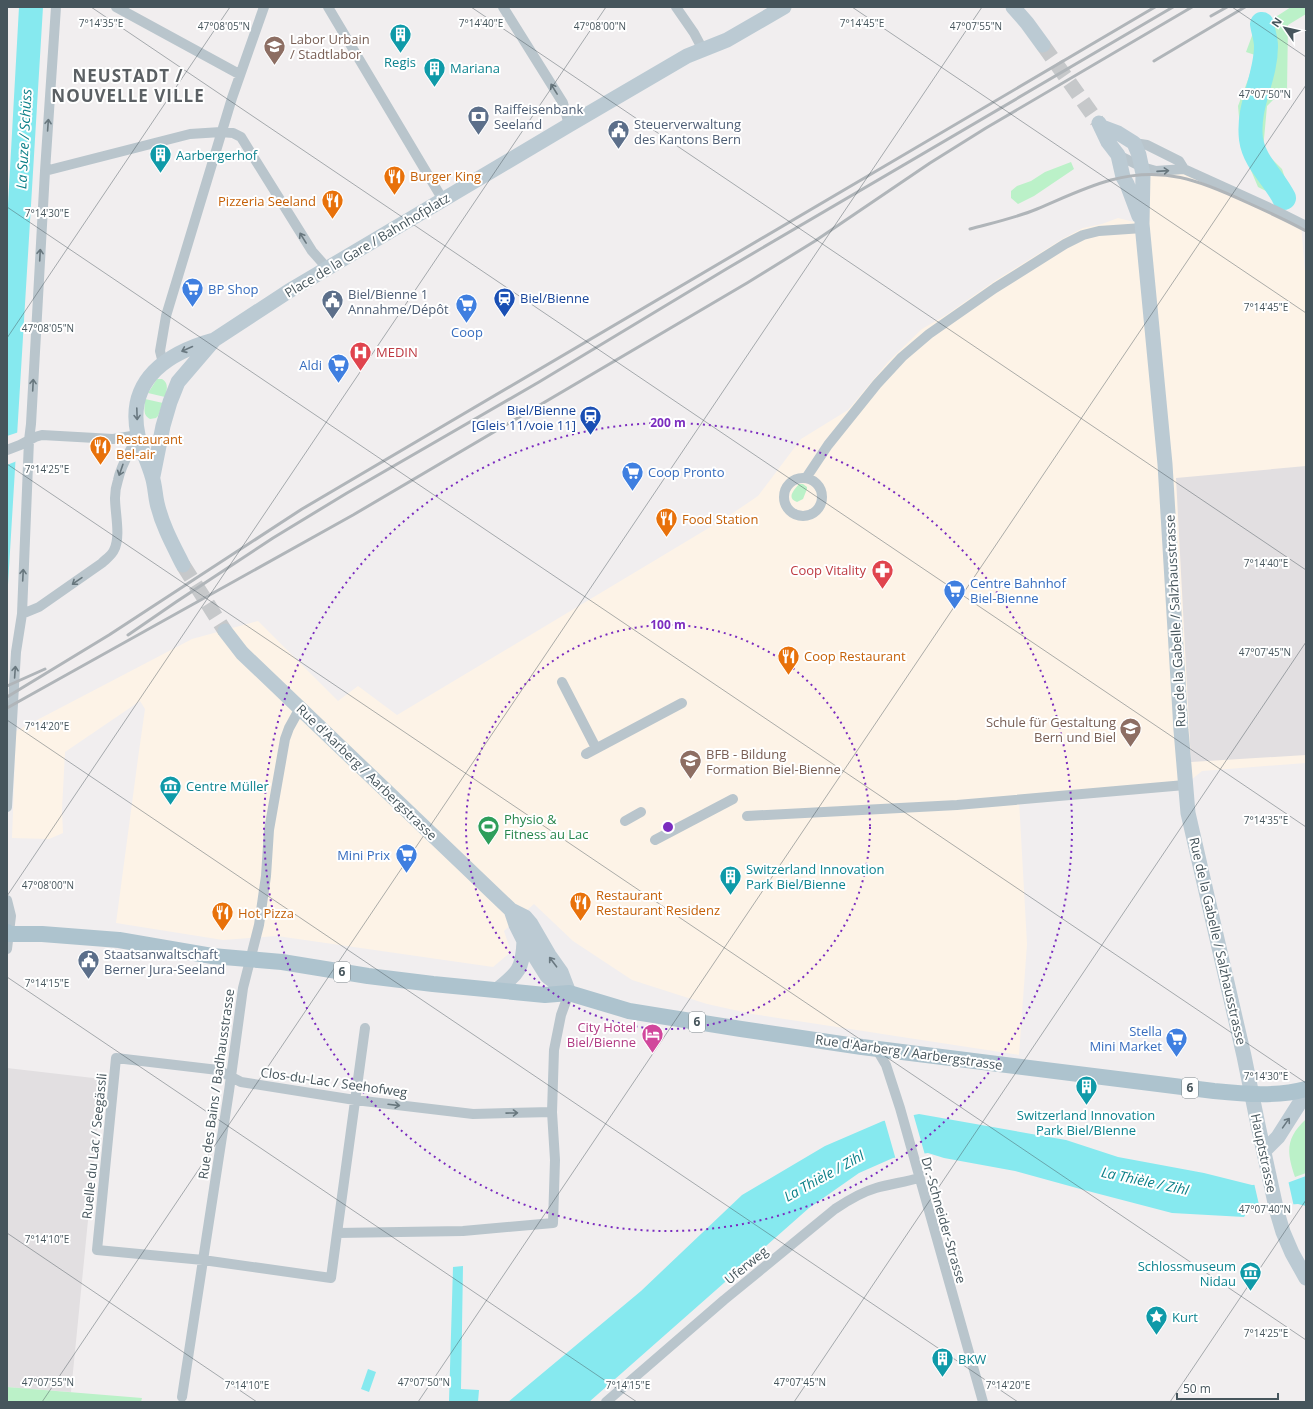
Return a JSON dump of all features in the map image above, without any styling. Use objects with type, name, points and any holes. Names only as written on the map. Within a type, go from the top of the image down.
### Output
[{"type":"main road","name":"6","points":[[7,938],[42,934],[104,939],[212,956],[282,962],[368,976],[545,995],[569,993]]},
{"type":"main road","name":"Rue d'Aarberg / Aarbergstrasse","points":[[569,993],[630,1010],[727,1027],[876,1048],[1252,1094]]},
{"type":"main road","name":"6","points":[[1252,1094],[1306,1089]]},
{"type":"street","points":[[7,807],[16,652],[22,614],[25,443],[31,424],[56,7]]},
{"type":"street","points":[[116,7],[239,74]]},
{"type":"street","points":[[178,382],[163,363],[160,351],[166,316],[239,74],[264,7]]},
{"type":"street","points":[[328,7],[443,200]]},
{"type":"street","points":[[503,7],[563,103],[569,125]]},
{"type":"street","points":[[676,7],[694,33],[703,50]]},
{"type":"street","name":"Place de la Gare / Bahnhofplatz","points":[[153,476],[163,426],[178,382],[214,340],[327,268],[687,56],[726,40],[784,7]]},
{"type":"street","points":[[1013,7],[1043,45]]},
{"type":"street","points":[[806,478],[828,445],[877,384],[902,357],[929,334],[996,288],[1071,241],[1083,235],[1099,231],[1142,226],[1123,177],[1118,156],[1108,142],[1099,124],[1134,143],[1147,145],[1179,161],[1184,169]]},
{"type":"street","points":[[45,171],[190,134],[221,132],[233,133],[241,137],[312,252],[327,268]]},
{"type":"street","name":"Rue de la Gabelle / Salzhausstrasse","points":[[1134,143],[1139,155],[1143,174],[1142,226],[1165,464],[1185,785],[1188,812],[1252,1094]]},
{"type":"street","points":[[1118,156],[1142,167],[1156,171],[1184,169],[1274,210],[1303,225]]},
{"type":"street","points":[[183,565],[162,520],[157,503],[153,476],[138,435],[136,411],[138,398],[148,377],[153,371],[184,350],[214,340]]},
{"type":"street","points":[[7,450],[25,443],[35,436],[113,438],[138,435],[163,426]]},
{"type":"street","points":[[22,614],[39,608],[109,558],[114,550],[117,535],[115,497],[118,479],[123,464],[138,435]]},
{"type":"street","name":"Rue d'Aarberg / Aarbergstrasse","points":[[225,632],[242,653],[511,910],[525,917],[561,972],[569,993]]},
{"type":"street","points":[[562,682],[596,748]]},
{"type":"street","points":[[586,754],[682,703]]},
{"type":"street","name":"Rue des Bains / Badhausstrasse","points":[[182,1397],[231,1077],[243,988],[259,925],[266,876],[270,821],[285,739],[300,708]]},
{"type":"street","points":[[747,816],[956,805],[1185,785]]},
{"type":"street","points":[[655,840],[733,799]]},
{"type":"street","points":[[625,821],[641,812]]},
{"type":"street","points":[[7,900],[11,916],[7,938]]},
{"type":"street","name":"Rue d'Aarberg / Aarbergstrasse","points":[[511,910],[524,941],[546,976],[569,993]]},
{"type":"street","points":[[497,990],[511,978],[520,967],[523,957],[524,941]]},
{"type":"street","points":[[337,1233],[463,1230],[553,1223],[555,1160],[552,1112],[554,1050],[561,1015],[569,993]]},
{"type":"street","points":[[203,1260],[331,1278],[365,1028]]},
{"type":"street","name":"Dr.-Schneider-Strasse","points":[[876,1048],[886,1064],[900,1108],[982,1402]]},
{"type":"street","name":"Clos-du-Lac / Seehofweg","points":[[116,1058],[218,1070],[241,1082],[355,1100],[473,1114],[552,1112]]},
{"type":"street","name":"Ruelle du Lac / Seegässli","points":[[116,1058],[97,1250],[203,1260]]},
{"type":"street","points":[[1264,1151],[1278,1137],[1306,1093]]},
{"type":"street","name":"Hauptstrasse","points":[[1252,1094],[1277,1212],[1283,1232],[1292,1253],[1306,1278]]},
{"type":"street","name":"Uferweg","points":[[606,1402],[724,1300],[835,1209],[876,1188],[901,1183],[918,1174]]},
{"type":"shaded area","points":[[1184,169],[1301,223],[1306,284],[1306,763],[1202,771],[1185,785],[1019,800],[1027,944],[1019,1055],[752,1014],[707,1004],[632,980],[573,941],[534,904],[504,931],[511,952],[493,967],[277,936],[223,940],[116,923],[145,709],[140,701],[65,752],[62,810],[63,833],[49,839],[12,838],[16,731],[192,639],[258,621],[338,701],[358,686],[397,715],[727,517],[758,496],[801,439],[848,410],[888,362],[922,329],[946,315],[996,280],[1083,228],[1102,224],[1118,218],[1142,224],[1143,174]]},
{"type":"shaded area","points":[[1306,466],[1306,755],[1191,762],[1176,478]]},
{"type":"shaded area","points":[[7,1068],[102,1079],[71,1392],[7,1387]]},
{"type":"green space","points":[[1291,7],[1306,7],[1306,14],[1288,25],[1287,90],[1275,98],[1267,106],[1263,150],[1282,169],[1294,205],[1258,187],[1242,149],[1238,106],[1249,77],[1255,55],[1246,52],[1253,33],[1271,30],[1271,20]]},
{"type":"green space","points":[[1071,162],[1074,169],[1034,196],[1018,204],[1011,198],[1011,191],[1017,186],[1031,181],[1045,172]]},
{"type":"green space","points":[[157,379],[162,379],[167,385],[165,397],[148,393]]},
{"type":"green space","points":[[145,399],[163,403],[156,418],[150,419],[147,417],[144,410]]},
{"type":"green space","points":[[799,484],[803,484],[807,487],[807,489],[803,499],[797,502],[791,496]]},
{"type":"green space","points":[[1306,1119],[1306,1173],[1295,1177],[1289,1152],[1291,1139],[1299,1126]]},
{"type":"green space","points":[[7,1387],[142,1398],[141,1402],[7,1402]]},
{"type":"water","points":[[19,7],[43,7],[7,601],[7,223]]},
{"type":"water","name":"La Thièle / Zihl","points":[[919,1114],[1066,1140],[1118,1157],[1204,1173],[1252,1185],[1287,1183],[1306,1176],[1306,1206],[1298,1204],[1250,1208],[1244,1217],[1172,1213],[1015,1171],[944,1158],[928,1153],[893,1158],[859,1173],[809,1208],[589,1402],[508,1402],[641,1291],[742,1195],[825,1146],[883,1121]]},
{"type":"water","points":[[463,1266],[461,1389],[479,1390],[478,1402],[449,1402],[453,1267]]},
{"type":"water","points":[[368,1369],[376,1372],[369,1392],[361,1389]]},
{"type":"pier","points":[[19,432],[17,461],[7,465],[7,436]]},
{"type":"pier","points":[[913,1113],[925,1155],[896,1160],[884,1118]]},
{"type":"pier","points":[[1288,1180],[1294,1207],[1260,1209],[1254,1183]]},
{"type":"waterway","name":"La Suze / Schüss","points":[[1262,24],[1266,43],[1265,58],[1254,103],[1250,127],[1251,139],[1260,163],[1284,198]]},
{"type":"tunnel","points":[[1043,45],[1097,121]]},
{"type":"tunnel","points":[[183,565],[225,631]]},
{"type":"railway","points":[[7,697],[109,635],[302,509],[1155,7]]},
{"type":"railway","points":[[128,635],[273,538],[347,493],[539,382],[728,268],[1173,7]]},
{"type":"railway","points":[[7,708],[353,515],[747,283],[815,241],[930,163],[986,128],[1192,7]]},
{"type":"railway","points":[[1211,16],[1227,7]]},
{"type":"railway","points":[[1154,61],[1245,7]]},
{"type":"railway","points":[[970,229],[1029,212],[1101,183],[1130,176],[1147,174],[1180,178],[1212,187],[1306,231]]},
{"type":"railway","points":[[7,686],[45,669]]},
{"type":"place","name":"Regis","points":[[400,54]]},
{"type":"place","name":"Labor Urbain / Stadtlabor","points":[[275,66]]},
{"type":"place","name":"Mariana","points":[[435,88]]},
{"type":"place","name":"Raiffeisenbank Seeland","points":[[479,136]]},
{"type":"place","name":"Steuerverwaltung des Kantons Bern","points":[[618,150]]},
{"type":"place","name":"Aarbergerhof","points":[[160,174]]},
{"type":"place","name":"Burger King","points":[[395,196]]},
{"type":"place","name":"Pizzeria Seeland","points":[[332,220]]},
{"type":"place","name":"BP Shop","points":[[192,308]]},
{"type":"place","name":"Biel/Bienne","points":[[505,318]]},
{"type":"place","name":"Biel/Bienne 1 Annahme/Dépôt","points":[[332,320]]},
{"type":"place","name":"Coop","points":[[467,324]]},
{"type":"place","name":"MEDIN","points":[[360,372]]},
{"type":"place","name":"Aldi","points":[[338,384]]},
{"type":"place","name":"Biel/Bienne [Gleis 11/voie 11]","points":[[591,436]]},
{"type":"place","name":"Restaurant Bel-air","points":[[101,466]]},
{"type":"place","name":"Coop Pronto","points":[[632,492]]},
{"type":"place","name":"Food Station","points":[[666,538]]},
{"type":"place","name":"Coop Vitality","points":[[882,590]]},
{"type":"place","name":"Centre Bahnhof Biel-Bienne","points":[[955,610]]},
{"type":"place","name":"Coop Restaurant","points":[[788,676]]},
{"type":"place","name":"Schule für Gestaltung Bern und Biel","points":[[1131,748]]},
{"type":"place","name":"BFB - Bildung Formation Biel-Bienne","points":[[691,780]]},
{"type":"place","name":"Centre Müller","points":[[171,806]]},
{"type":"place","name":"Physio & Fitness au Lac","points":[[488,846]]},
{"type":"place","name":"Mini Prix","points":[[406,874]]},
{"type":"place","name":"Switzerland Innovation Park Biel/Bienne","points":[[730,896]]},
{"type":"place","name":"Restaurant Restaurant Residenz","points":[[580,922]]},
{"type":"place","name":"Hot Pizza","points":[[222,932]]},
{"type":"place","name":"Staatsanwaltschaft Berner Jura-Seeland","points":[[88,980]]},
{"type":"place","name":"City Hotel Biel/Bienne","points":[[652,1054]]},
{"type":"place","name":"Stella Mini Market","points":[[1177,1058]]},
{"type":"place","name":"Switzerland Innovation Park Biel/BIenne","points":[[1086,1106]]},
{"type":"place","name":"Schlossmuseum Nidau","points":[[1251,1292]]},
{"type":"place","name":"Kurt","points":[[1157,1336]]},
{"type":"place","name":"BKW","points":[[943,1378]]},
{"type":"district","name":"NEUSTADT / NOUVELLE VILLE","points":[[128,86]]}]
